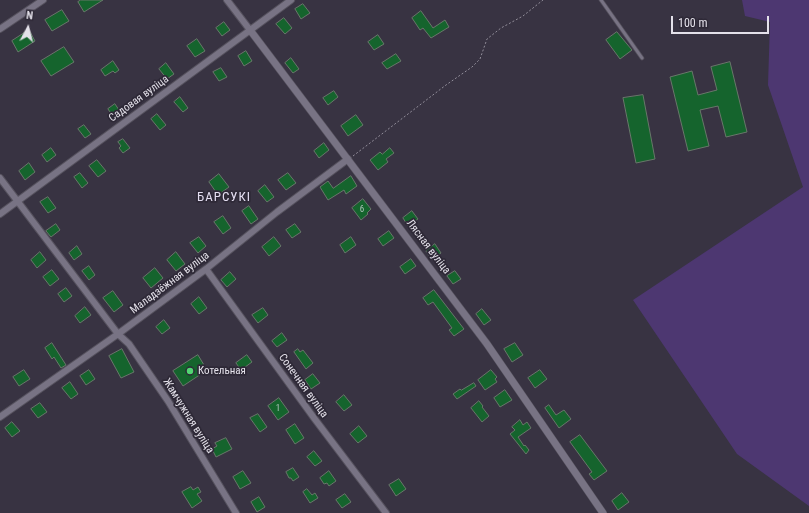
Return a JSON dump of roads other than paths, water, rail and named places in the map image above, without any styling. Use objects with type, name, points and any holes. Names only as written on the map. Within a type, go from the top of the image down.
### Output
[{"type":"street","points":[[0,29],[43,0]]},
{"type":"street","name":"Лясная вуліца","points":[[226,0],[348,159],[486,344],[603,513]]},
{"type":"street","name":"Садовая вуліца","points":[[0,214],[290,0]]},
{"type":"street","name":"Маладзёжная вуліца","points":[[0,417],[118,334],[206,269],[277,212],[348,159]]},
{"type":"street","name":"Жамчужная вуліца","points":[[0,178],[118,334],[129,344],[168,401],[236,513]]},
{"type":"street","name":"Сонечная вуліца","points":[[206,269],[314,418],[386,513]]},
{"type":"lane","points":[[601,0],[642,58]]},
{"type":"place","name":"Котельная","points":[[190,371]]},
{"type":"district","name":"БАРСУКІ","points":[[224,198]]}]
